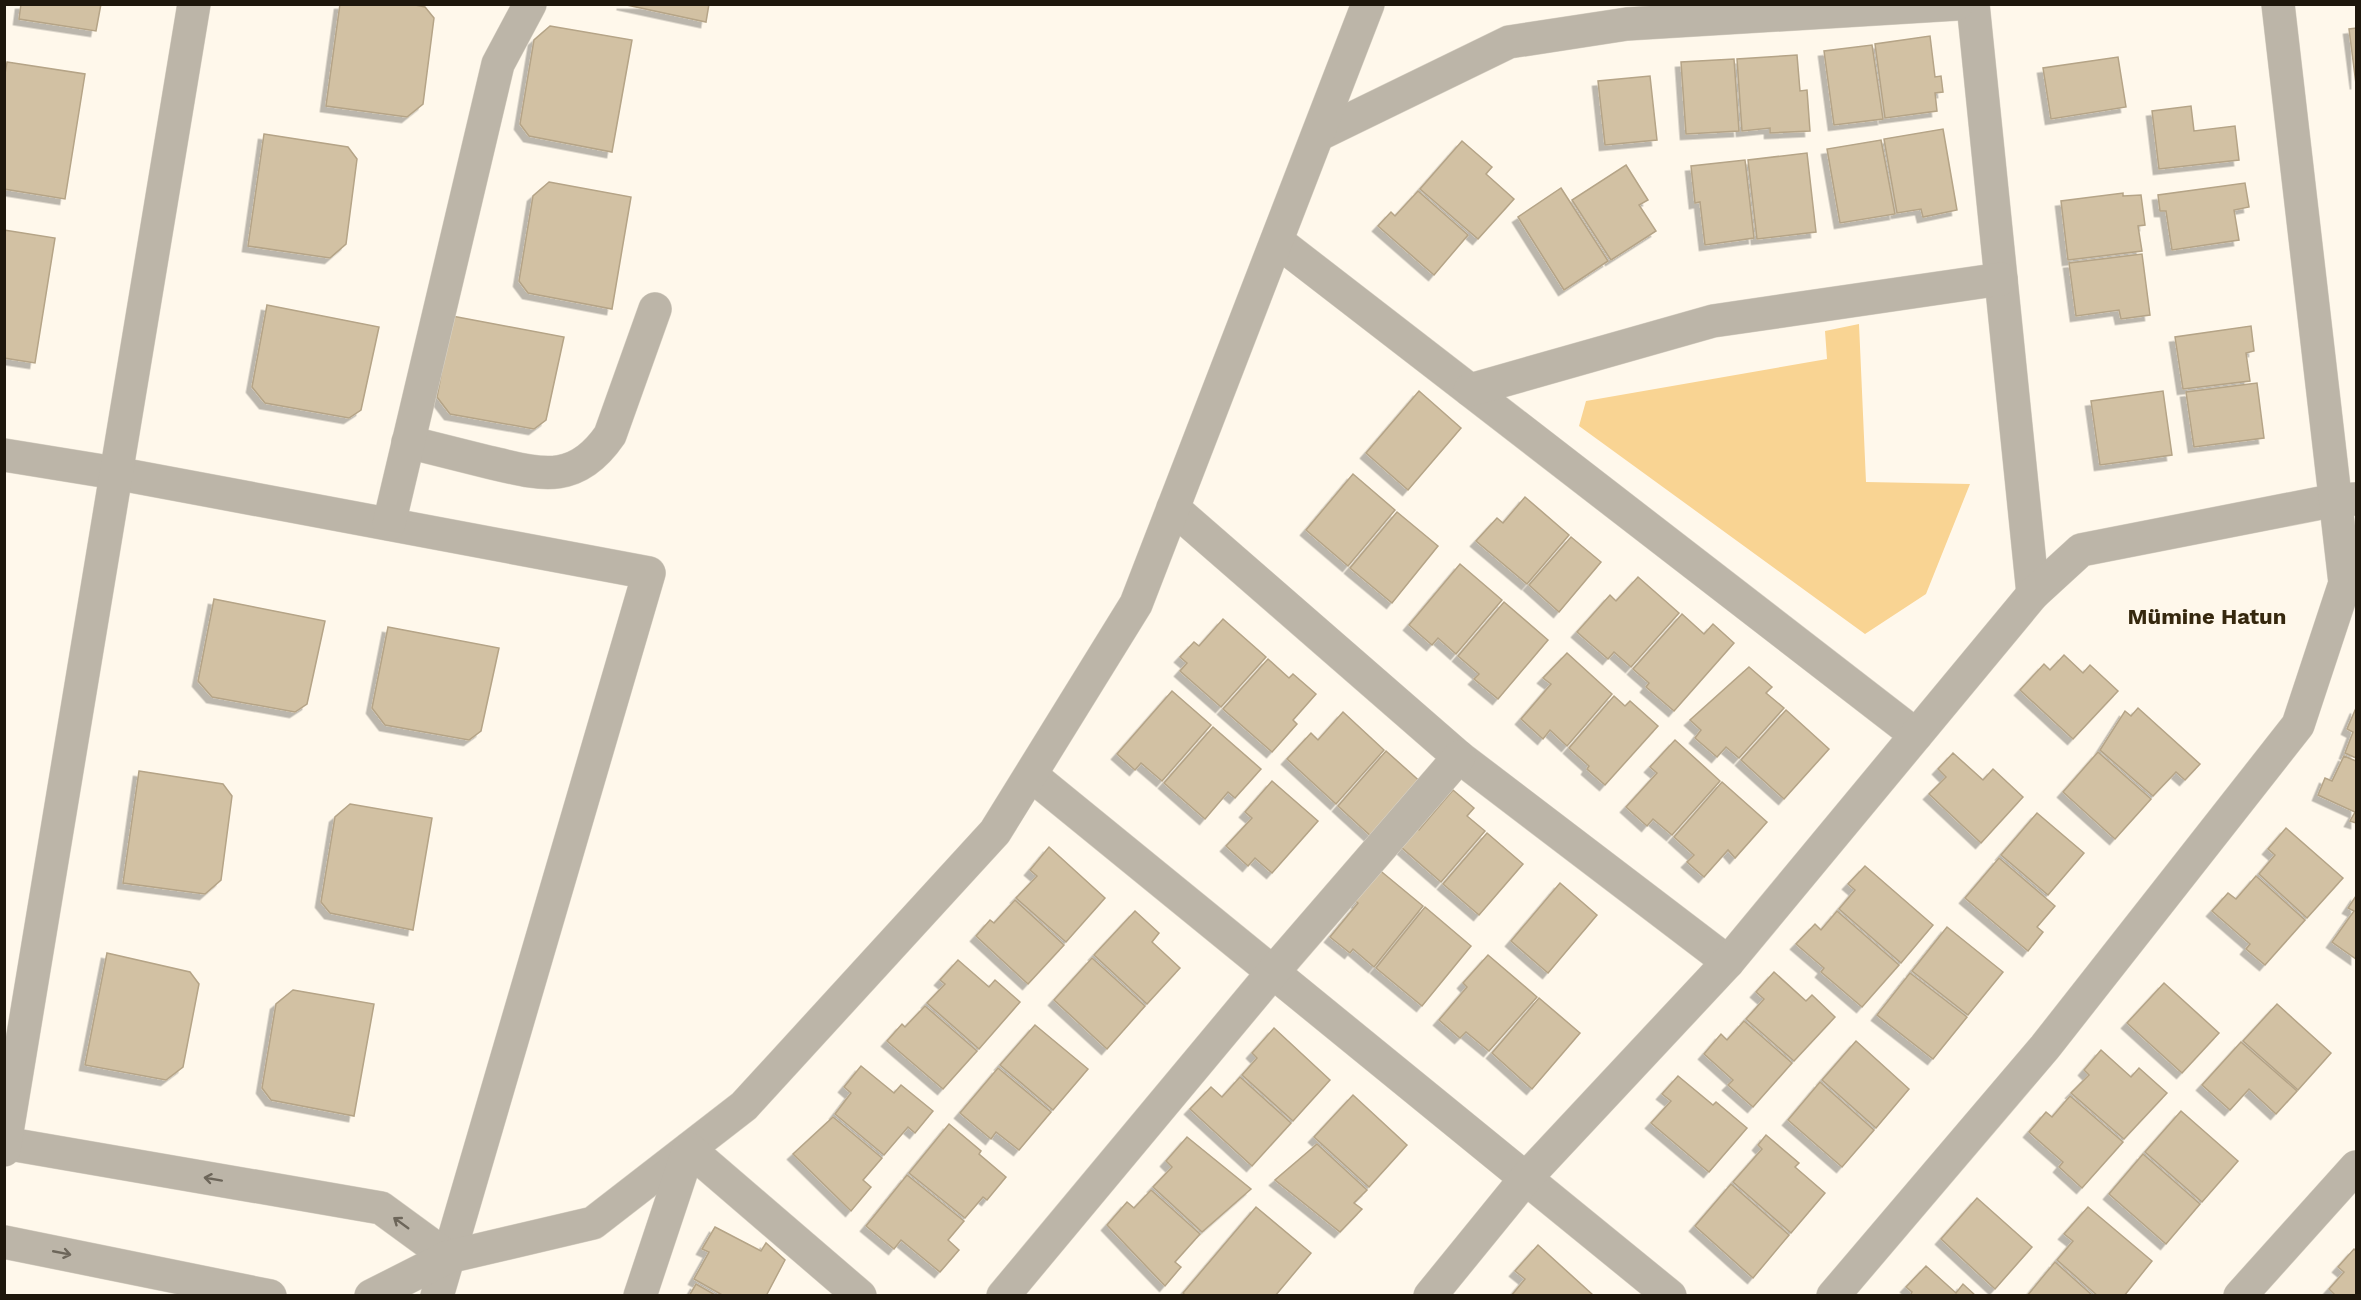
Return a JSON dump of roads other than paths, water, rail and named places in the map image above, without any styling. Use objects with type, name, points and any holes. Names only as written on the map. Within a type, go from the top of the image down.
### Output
[{"type":"street","points":[[194,4],[5,1145],[381,1209],[448,1257]]},
{"type":"street","points":[[371,1296],[448,1257],[593,1223],[744,1106],[995,832],[1136,604],[1368,4]]},
{"type":"street","points":[[1318,135],[1509,42],[1628,24],[1957,4]]},
{"type":"street","points":[[1973,4],[2033,594]]},
{"type":"street","points":[[1833,1296],[2045,1047],[2298,725],[2345,583],[2346,500],[2278,4]]},
{"type":"street","points":[[389,524],[498,64],[516,12]]},
{"type":"street","points":[[1277,241],[1916,735]]},
{"type":"street","points":[[1470,390],[1713,321],[2001,279]]},
{"type":"street","points":[[408,442],[537,473],[568,471],[582,464],[598,452],[610,435],[655,309]]},
{"type":"street","points":[[4,455],[115,473],[649,573],[437,1296]]},
{"type":"street","points":[[1430,1296],[1527,1178],[1728,962],[2033,594],[2081,550],[2346,500]]},
{"type":"street","points":[[1173,508],[1459,757],[1728,962]]},
{"type":"street","points":[[1003,1296],[1273,972],[1459,757]]},
{"type":"street","points":[[1031,775],[1670,1296]]},
{"type":"street","points":[[640,1296],[689,1149]]},
{"type":"street","points":[[689,1149],[860,1296]]},
{"type":"street","points":[[2240,1296],[2356,1167]]},
{"type":"street","points":[[4,1242],[270,1296]]},
{"type":"district","name":"Mümine Hatun","points":[[2207,616]]}]
